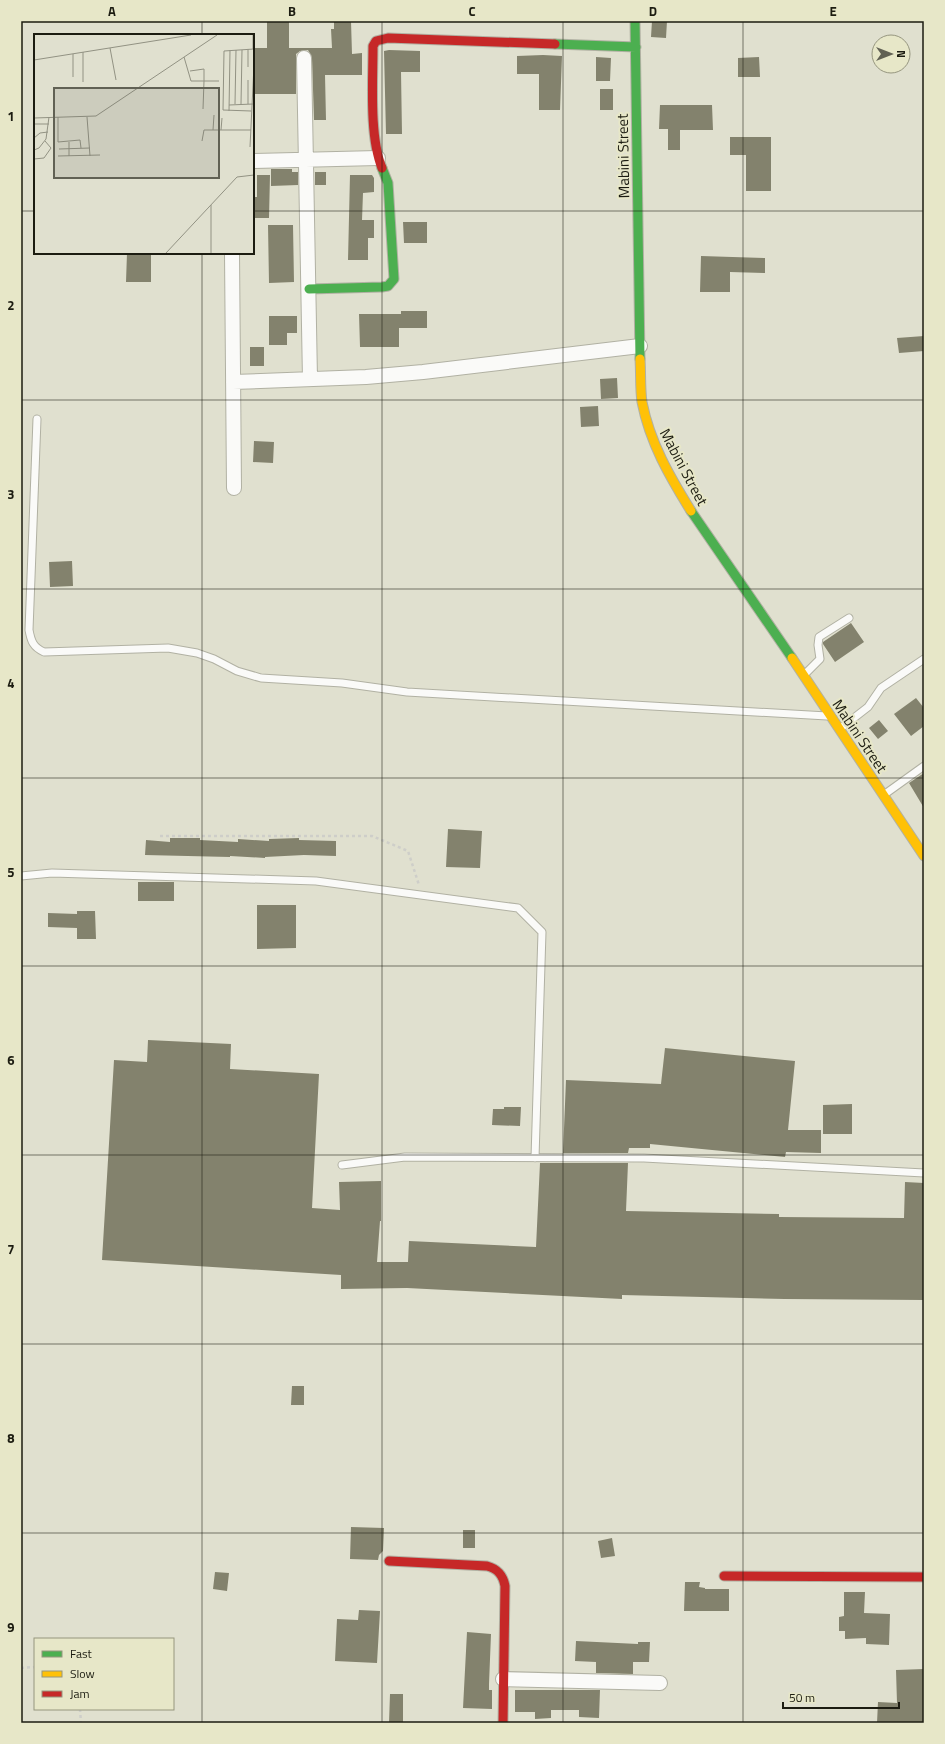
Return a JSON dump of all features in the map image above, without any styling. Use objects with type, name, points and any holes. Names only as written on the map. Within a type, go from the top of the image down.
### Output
[{"type":"street","name":"Mabini Street","points":[[635,21],[642,401],[656,449],[669,475],[696,519],[924,856]]},
{"type":"street","points":[[309,289],[382,287],[388,286],[394,279],[395,274],[388,183],[378,158],[374,131],[373,46],[376,41],[395,38],[636,47]]},
{"type":"street","points":[[304,58],[310,379]]},
{"type":"street","points":[[254,161],[378,158]]},
{"type":"street","points":[[232,254],[234,488]]},
{"type":"street","points":[[233,382],[423,372],[640,346]]},
{"type":"street","points":[[389,1561],[487,1566],[500,1572],[504,1578],[505,1586],[503,1723]]},
{"type":"street","points":[[724,1576],[924,1577]]},
{"type":"street","points":[[503,1679],[660,1683]]},
{"type":"lane","points":[[37,419],[28,630],[31,642],[35,648],[44,652],[168,648],[197,653],[214,659],[237,671],[261,678],[342,683],[407,692],[830,716]]},
{"type":"lane","points":[[803,676],[820,660],[818,645],[819,637],[849,618]]},
{"type":"lane","points":[[839,730],[868,707],[881,688],[924,659]]},
{"type":"lane","points":[[883,796],[924,766]]},
{"type":"lane","points":[[21,876],[52,873],[316,881],[518,908],[542,932],[535,1158]]},
{"type":"lane","points":[[342,1165],[405,1157],[644,1158],[924,1172]]},
{"type":"path","points":[[160,836],[372,836],[408,851],[422,895]]},
{"type":"path","points":[[21,1668],[34,1667]]},
{"type":"path","points":[[80,1710],[81,1723]]},
{"type":"building","points":[[334,21],[351,21],[352,54],[362,53],[362,75],[325,75],[326,120],[314,120],[312,58],[308,50],[300,51],[296,54],[296,94],[254,94],[254,48],[267,48],[267,22],[289,22],[289,48],[332,48],[331,29],[334,29]]},
{"type":"building","points":[[652,21],[667,21],[666,38],[651,37]]},
{"type":"building","points":[[384,51],[420,51],[420,72],[401,72],[402,134],[386,134]]},
{"type":"building","points":[[517,56],[562,56],[560,110],[539,110],[539,74],[517,74]]},
{"type":"building","points":[[596,57],[611,58],[610,81],[596,81]]},
{"type":"building","points":[[759,57],[760,77],[738,77],[738,58]]},
{"type":"building","points":[[600,89],[613,89],[613,110],[600,110]]},
{"type":"building","points":[[660,105],[712,105],[713,130],[680,130],[680,150],[668,150],[668,129],[659,129]]},
{"type":"building","points":[[730,137],[771,137],[771,191],[746,191],[746,155],[730,155]]},
{"type":"building","points":[[271,169],[292,169],[292,172],[298,172],[298,185],[271,186]]},
{"type":"building","points":[[315,172],[326,172],[326,185],[315,185]]},
{"type":"building","points":[[257,175],[270,175],[269,218],[254,218],[254,197],[257,197]]},
{"type":"building","points":[[350,175],[372,175],[374,178],[374,192],[363,193],[362,220],[374,220],[374,238],[368,238],[368,260],[348,260]]},
{"type":"building","points":[[403,222],[427,222],[427,243],[404,243]]},
{"type":"building","points":[[268,225],[293,225],[294,282],[269,283]]},
{"type":"building","points":[[127,254],[151,254],[151,282],[126,282]]},
{"type":"building","points":[[701,256],[765,258],[765,273],[730,272],[730,292],[700,292]]},
{"type":"building","points":[[401,311],[427,311],[427,328],[399,328],[399,347],[360,347],[359,314],[401,314]]},
{"type":"building","points":[[269,316],[297,316],[297,333],[287,333],[287,345],[269,345]]},
{"type":"building","points":[[924,336],[924,351],[899,353],[897,338]]},
{"type":"building","points":[[250,347],[264,347],[264,366],[250,366]]},
{"type":"building","points":[[617,378],[618,398],[601,399],[600,379]]},
{"type":"building","points":[[598,406],[599,426],[581,427],[580,407]]},
{"type":"building","points":[[254,441],[274,442],[273,463],[253,462]]},
{"type":"building","points":[[72,561],[73,586],[50,587],[49,562]]},
{"type":"building","points":[[851,623],[864,642],[835,662],[823,642]]},
{"type":"building","points":[[916,698],[924,708],[924,726],[911,736],[894,714]]},
{"type":"building","points":[[879,720],[888,731],[878,739],[869,728]]},
{"type":"building","points":[[924,773],[924,808],[909,783]]},
{"type":"building","points":[[448,829],[482,831],[480,868],[446,867]]},
{"type":"building","points":[[170,838],[200,838],[200,840],[238,842],[238,839],[269,841],[269,839],[299,838],[299,840],[336,841],[336,856],[304,855],[265,858],[145,855],[146,840],[170,842]]},
{"type":"building","points":[[138,882],[174,882],[174,901],[138,901]]},
{"type":"building","points":[[257,905],[296,905],[296,948],[257,949]]},
{"type":"building","points":[[77,911],[95,911],[96,939],[77,939],[77,928],[48,927],[48,913],[77,914]]},
{"type":"building","points":[[148,1040],[231,1044],[230,1069],[319,1074],[312,1208],[340,1210],[339,1182],[381,1181],[381,1221],[377,1262],[408,1262],[409,1241],[536,1247],[540,1163],[628,1163],[626,1211],[779,1214],[779,1217],[904,1218],[905,1182],[924,1183],[924,1300],[785,1299],[622,1295],[622,1299],[407,1288],[341,1289],[341,1275],[102,1260],[114,1060],[147,1062]]},
{"type":"building","points":[[665,1048],[795,1061],[788,1130],[821,1130],[821,1153],[786,1152],[785,1157],[650,1144],[650,1148],[629,1148],[628,1153],[563,1153],[566,1080],[661,1084]]},
{"type":"building","points":[[852,1104],[852,1134],[823,1134],[823,1105]]},
{"type":"building","points":[[504,1107],[521,1107],[520,1126],[492,1125],[493,1109],[504,1109]]},
{"type":"building","points":[[292,1386],[304,1386],[304,1405],[291,1405]]},
{"type":"building","points":[[351,1527],[384,1528],[383,1551],[379,1555],[378,1560],[350,1559]]},
{"type":"building","points":[[463,1530],[475,1530],[475,1548],[463,1548]]},
{"type":"building","points":[[612,1538],[615,1556],[601,1558],[598,1541]]},
{"type":"building","points":[[215,1572],[229,1573],[227,1591],[213,1589]]},
{"type":"building","points":[[685,1582],[700,1582],[699,1587],[705,1589],[729,1589],[729,1611],[684,1611]]},
{"type":"building","points":[[844,1592],[865,1592],[864,1613],[890,1614],[889,1645],[866,1644],[866,1638],[845,1639],[845,1631],[839,1631],[839,1617],[844,1616]]},
{"type":"building","points":[[359,1610],[380,1611],[377,1663],[335,1661],[337,1619],[358,1620]]},
{"type":"building","points":[[467,1632],[491,1634],[489,1690],[492,1690],[492,1709],[463,1708]]},
{"type":"building","points":[[576,1641],[638,1644],[638,1642],[650,1642],[649,1662],[633,1662],[633,1674],[596,1673],[596,1662],[575,1661]]},
{"type":"building","points":[[924,1669],[923,1723],[877,1723],[878,1702],[897,1703],[896,1670]]},
{"type":"building","points":[[515,1690],[600,1690],[599,1718],[579,1717],[579,1710],[551,1710],[551,1718],[535,1719],[535,1712],[515,1712]]},
{"type":"building","points":[[390,1694],[403,1694],[403,1723],[389,1723]]},
{"type":"traffic: fast","points":[[635,21],[640,359]]},
{"type":"traffic: fast","points":[[555,44],[636,47]]},
{"type":"traffic: fast","points":[[309,289],[382,287],[388,286],[394,279],[388,183],[382,168]]},
{"type":"traffic: fast","points":[[691,511],[792,658]]},
{"type":"traffic: slow","points":[[640,359],[642,402],[650,432],[668,472],[691,511]]},
{"type":"traffic: slow","points":[[792,658],[924,856]]},
{"type":"traffic: jam","points":[[382,168],[378,155],[373,125],[373,46],[376,41],[388,38],[555,44]]},
{"type":"traffic: jam","points":[[389,1561],[487,1566],[497,1571],[501,1576],[505,1586],[503,1723]]},
{"type":"traffic: jam","points":[[724,1576],[924,1577]]}]
